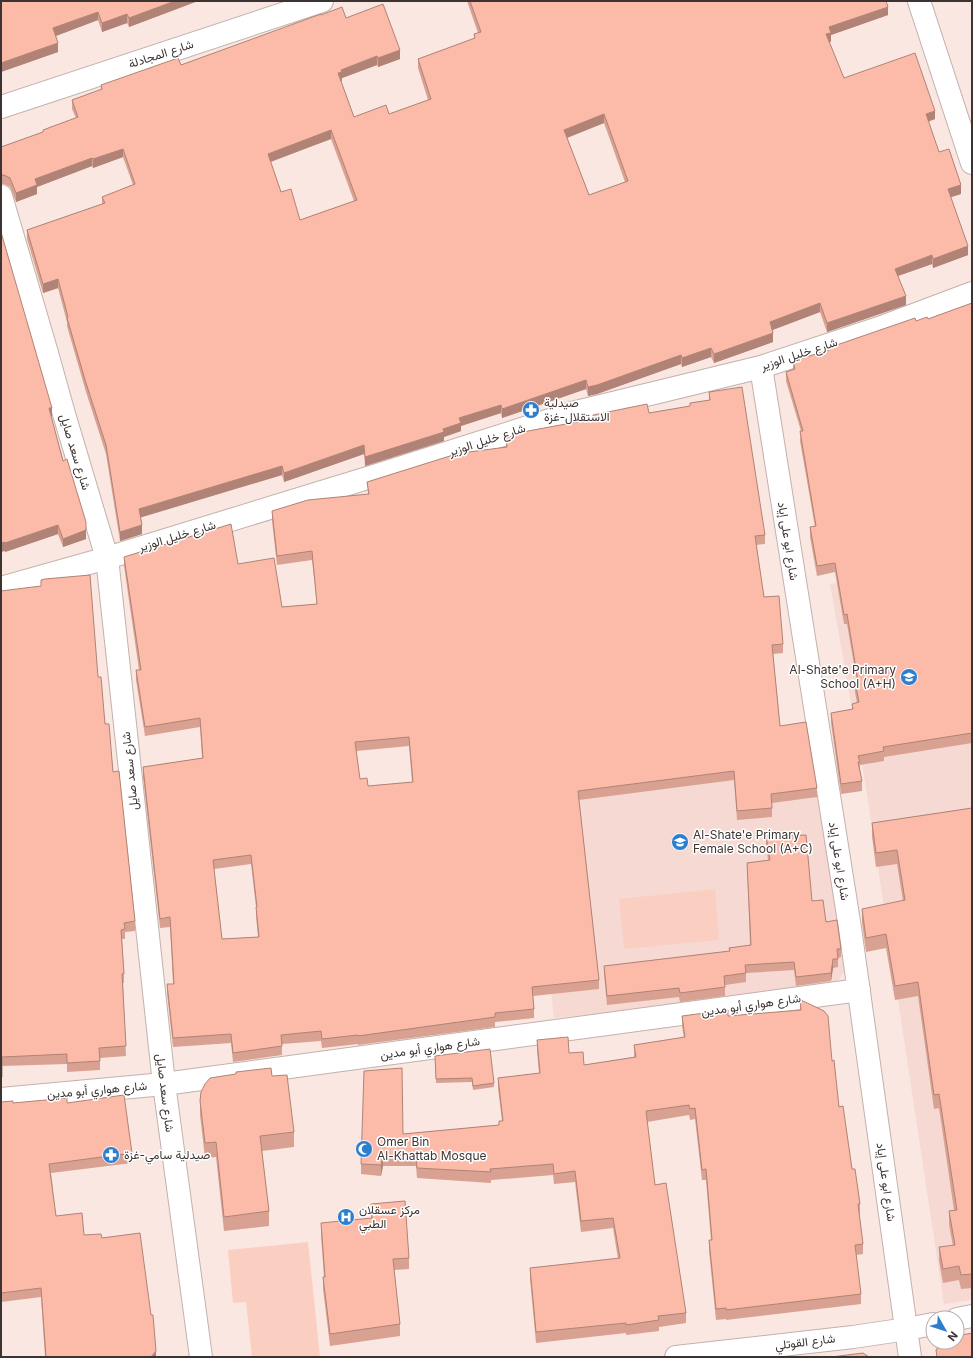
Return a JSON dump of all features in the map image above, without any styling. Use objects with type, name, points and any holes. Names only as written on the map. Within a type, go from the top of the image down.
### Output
[{"type":"street","name":"شارع المجادلة","points":[[1,107],[322,1]]},
{"type":"street","points":[[919,1],[972,163]]},
{"type":"street","name":"شارع سعد صايل","points":[[1,196],[107,558],[164,1084],[201,1357]]},
{"type":"street","name":"شارع خليل الوزير","points":[[1,588],[107,558],[374,476],[572,413],[761,367],[878,328],[972,293]]},
{"type":"street","name":"شارع ابو على إياد","points":[[761,367],[849,920],[910,1357]]},
{"type":"street","name":"شارع هواري أبو مدين","points":[[1,1099],[164,1084],[859,990]]},
{"type":"street","name":"شارع القوتلي","points":[[676,1357],[925,1326]]},
{"type":"shaded area","points":[[972,561],[972,1300],[944,1304],[866,788],[830,584]]},
{"type":"shaded area","name":"Al-Shate'e Primary Female School (A+C)","points":[[808,724],[845,970],[830,993],[554,1018],[525,764]]},
{"type":"shaded area","points":[[715,889],[719,940],[624,949],[619,899]]},
{"type":"shaded area","points":[[308,1242],[320,1357],[252,1357],[246,1302],[233,1303],[228,1250]]},
{"type":"building","points":[[1,1],[175,1],[129,18],[127,14],[102,23],[98,12],[53,28],[58,43],[1,63]]},
{"type":"building","points":[[470,1],[886,1],[888,7],[829,27],[831,33],[826,34],[844,78],[915,53],[935,111],[926,114],[939,152],[949,149],[961,185],[948,189],[968,246],[933,259],[932,255],[895,269],[906,296],[827,323],[820,303],[770,322],[773,333],[714,354],[711,348],[682,358],[681,355],[597,385],[588,387],[586,380],[502,409],[501,405],[459,418],[461,423],[443,429],[444,432],[365,457],[364,445],[284,473],[282,466],[139,509],[142,525],[120,532],[106,445],[67,318],[58,279],[43,284],[27,230],[105,203],[102,197],[135,184],[123,149],[93,159],[92,158],[35,179],[37,185],[16,193],[10,178],[1,175],[1,147],[43,132],[43,130],[78,117],[72,100],[102,89],[101,85],[178,58],[181,65],[342,7],[346,18],[383,4],[400,50],[378,58],[377,56],[341,70],[342,72],[338,73],[354,117],[386,105],[389,114],[431,99],[418,59],[475,38],[474,34],[481,32]],"holes":[[[604,114],[628,181],[589,195],[564,130]],[[331,130],[357,200],[300,220],[291,189],[281,192],[268,154]]]},
{"type":"building","points":[[1,232],[52,408],[49,408],[63,461],[67,459],[86,522],[86,530],[63,539],[58,525],[5,543],[1,543]]},
{"type":"building","points":[[972,303],[972,733],[883,747],[884,751],[858,756],[862,781],[841,784],[831,713],[853,709],[852,704],[859,702],[855,682],[858,681],[847,614],[844,615],[835,563],[817,566],[810,527],[816,526],[800,431],[803,431],[786,372],[795,369],[793,361],[829,350],[828,348],[915,318],[916,321],[927,317],[928,319]]},
{"type":"building","points":[[742,387],[765,535],[755,536],[764,597],[779,596],[783,644],[772,645],[780,726],[806,722],[817,788],[771,794],[772,808],[737,811],[734,771],[578,791],[599,980],[532,987],[534,1009],[495,1013],[495,1017],[358,1036],[322,1039],[321,1031],[281,1035],[282,1046],[233,1053],[231,1034],[173,1038],[167,984],[174,984],[170,917],[160,919],[143,767],[203,758],[200,718],[145,727],[136,670],[141,670],[124,557],[231,524],[238,564],[274,558],[282,607],[317,604],[312,551],[277,556],[272,511],[308,500],[369,494],[367,482],[469,450],[469,452],[507,447],[506,438],[528,431],[593,419],[593,415],[647,404],[649,413],[690,406],[690,403],[710,400],[709,392]],"holes":[[[409,737],[413,782],[368,786],[367,778],[360,779],[355,742]],[[251,855],[259,937],[222,939],[213,860]]]},
{"type":"building","points":[[90,575],[98,677],[101,677],[105,724],[109,724],[113,772],[119,771],[135,921],[124,923],[125,929],[121,930],[126,1046],[99,1048],[100,1061],[67,1063],[67,1054],[2,1057],[1,1077],[1,591],[41,586],[41,580],[45,579]]},
{"type":"building","points":[[972,808],[972,1274],[961,1275],[959,1266],[943,1269],[939,1247],[955,1245],[949,1211],[957,1210],[939,1094],[934,1095],[918,982],[895,986],[886,934],[866,938],[862,909],[905,900],[897,850],[876,853],[872,823]]},
{"type":"building","points":[[787,833],[787,836],[806,835],[812,901],[823,900],[826,922],[837,920],[841,949],[837,949],[838,959],[833,959],[831,973],[796,977],[794,962],[745,965],[746,973],[724,976],[725,987],[680,993],[679,988],[607,996],[604,966],[730,951],[729,948],[751,945],[747,863],[770,860],[766,836]]},
{"type":"building","points":[[800,1000],[824,1011],[828,1016],[832,1061],[834,1060],[839,1107],[843,1106],[852,1169],[855,1169],[860,1204],[858,1204],[863,1244],[855,1245],[861,1294],[726,1310],[726,1308],[716,1309],[709,1240],[712,1240],[706,1169],[702,1170],[695,1108],[690,1109],[689,1105],[646,1111],[655,1185],[666,1183],[686,1313],[658,1316],[659,1320],[626,1325],[626,1323],[536,1332],[530,1268],[620,1258],[613,1218],[581,1221],[575,1171],[554,1174],[553,1164],[490,1169],[491,1172],[417,1168],[416,1155],[383,1155],[381,1165],[361,1164],[364,1071],[402,1068],[403,1134],[499,1125],[499,1121],[503,1121],[498,1078],[540,1073],[537,1040],[568,1037],[569,1053],[583,1052],[584,1065],[636,1057],[634,1045],[685,1037],[682,1016],[728,1010],[728,1016],[801,1010]]},
{"type":"building","points":[[490,1049],[494,1083],[473,1086],[472,1078],[436,1079],[435,1056]]},
{"type":"building","points":[[271,1068],[272,1076],[287,1075],[294,1132],[260,1136],[269,1211],[224,1217],[216,1142],[205,1143],[200,1101],[201,1092],[210,1078],[236,1074],[236,1072]]},
{"type":"building","points":[[124,1095],[132,1153],[49,1164],[56,1216],[82,1213],[84,1235],[101,1234],[102,1238],[140,1233],[151,1315],[153,1315],[156,1351],[151,1357],[46,1357],[41,1288],[1,1293],[1,1102],[13,1101],[13,1103],[67,1098],[67,1103]]},
{"type":"building","points":[[405,1201],[409,1258],[393,1259],[400,1324],[330,1334],[323,1277],[325,1277],[321,1223],[372,1218],[371,1204]]},
{"type":"building","points":[[972,1333],[972,1357],[937,1357],[936,1350],[965,1350],[965,1334]]},
{"type":"building","points":[[863,1353],[869,1357],[831,1357]]},
{"type":"place","name":"صيدلية الاستقلال-غزة","points":[[531,410]]},
{"type":"place","name":"Al-Shate'e Primary School (A+H)","points":[[909,677]]},
{"type":"place","name":"Al-Shate'e Primary Female School (A+C)","points":[[680,842]]},
{"type":"place","name":"Omer Bin Al-Khattab Mosque","points":[[364,1149]]},
{"type":"place","name":"صيدلية سامي-غزة","points":[[111,1155]]},
{"type":"place","name":"مركز عسقلان الطبي","points":[[346,1217]]}]
